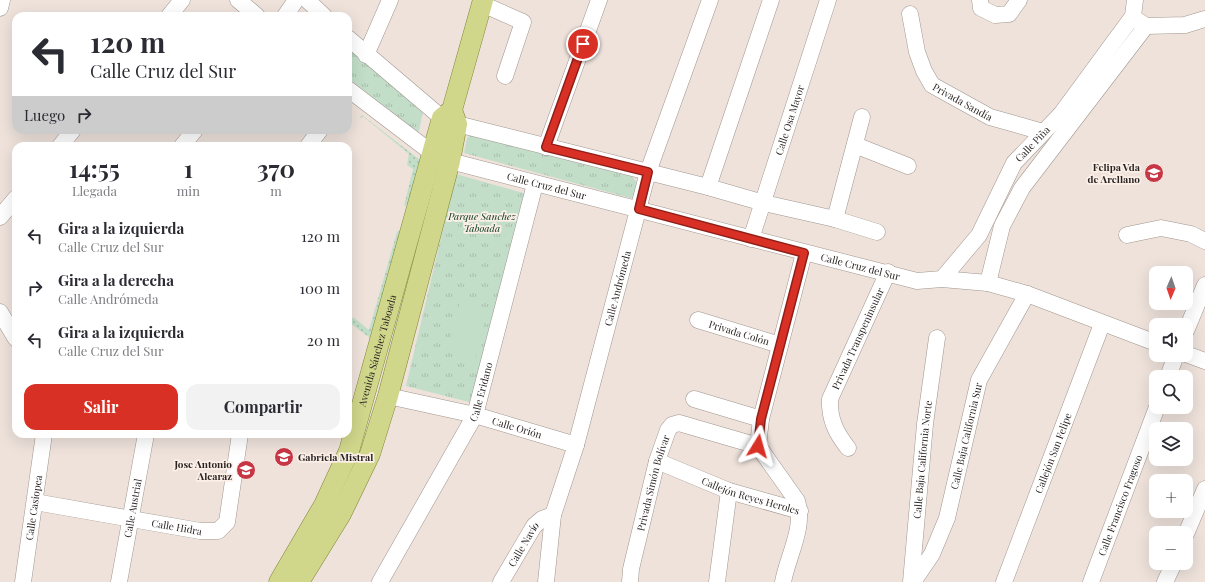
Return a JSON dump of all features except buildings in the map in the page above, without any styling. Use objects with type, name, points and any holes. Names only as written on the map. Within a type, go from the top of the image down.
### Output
[{"type":"main road","points":[[450,117],[482,2]]},
{"type":"main road","name":"Avenida Sánchez Taboada","points":[[279,582],[324,506],[349,451],[432,153],[450,117]]},
{"type":"main road","name":"Avenida Sánchez Taboada","points":[[299,582],[341,514],[370,454],[388,396],[450,161],[450,117]]},
{"type":"street","points":[[0,8],[2,0]]},
{"type":"street","points":[[172,12],[182,0]]},
{"type":"street","points":[[238,0],[252,12]]},
{"type":"street","points":[[288,12],[296,0]]},
{"type":"street","points":[[307,0],[320,12]]},
{"type":"street","points":[[366,55],[390,0]]},
{"type":"street","points":[[546,147],[599,0]]},
{"type":"street","name":"Calle Andrómeda","points":[[546,582],[553,515],[576,445],[648,172],[710,0]]},
{"type":"street","points":[[708,187],[771,0]]},
{"type":"street","name":"Calle Osa Mayor","points":[[751,239],[764,203],[828,0]]},
{"type":"street","points":[[980,0],[981,8],[995,15],[1009,14],[1018,0]]},
{"type":"street","points":[[1135,0],[1133,16],[1146,26],[1185,25],[1205,19]]},
{"type":"street","points":[[482,2],[523,22],[505,76]]},
{"type":"street","name":"Privada Sandía","points":[[910,14],[917,52],[924,71],[932,84],[990,117],[1043,132]]},
{"type":"street","name":"Calle Piña","points":[[942,279],[979,234],[1014,163],[1043,132],[1052,126],[1133,16]]},
{"type":"street","name":"Calle Piña","points":[[988,283],[1002,226],[1022,188],[1146,26]]},
{"type":"street","points":[[352,42],[366,55],[450,117],[546,147],[708,187],[764,203],[835,219],[876,232]]},
{"type":"street","name":"Calle Cruz del Sur","points":[[352,94],[432,153],[450,161],[804,253],[888,272],[917,281],[942,279],[988,283],[1027,294],[1102,324],[1149,341]]},
{"type":"street","points":[[835,219],[862,117]]},
{"type":"street","points":[[63,142],[70,134]]},
{"type":"street","points":[[185,142],[192,134]]},
{"type":"street","points":[[855,145],[908,166]]},
{"type":"street","points":[[1005,180],[1022,188]]},
{"type":"street","name":"Calle Eridano","points":[[380,582],[475,415],[535,184]]},
{"type":"street","points":[[0,217],[12,203]]},
{"type":"street","points":[[1127,235],[1161,228],[1191,234],[1205,241]]},
{"type":"street","points":[[800,511],[797,501],[758,446],[761,419],[804,253]]},
{"type":"street","name":"Privada Transpeninsular","points":[[848,448],[837,434],[832,421],[830,399],[888,272]]},
{"type":"street","points":[[1191,318],[1205,285]]},
{"type":"street","name":"Calle Baja California Sur","points":[[912,582],[932,554],[947,518],[979,380],[1027,294]]},
{"type":"street","points":[[0,312],[12,332]]},
{"type":"street","name":"Privada Colón","points":[[698,320],[780,345]]},
{"type":"street","name":"Callejón San Felipe","points":[[1004,582],[1102,324]]},
{"type":"street","name":"Calle Baja California Norte","points":[[912,582],[925,424],[937,338]]},
{"type":"street","points":[[1193,357],[1205,361]]},
{"type":"street","name":"Calle Orión","points":[[388,396],[475,415],[576,445]]},
{"type":"street","points":[[694,399],[761,419]]},
{"type":"street","name":"Calle Francisco Fragoso","points":[[1091,582],[1154,414]]},
{"type":"street","name":"Privada Simón Bolívar","points":[[630,582],[630,570],[657,461],[668,430],[672,425],[679,423],[758,446]]},
{"type":"street","name":"Calle Casiopea","points":[[23,582],[43,438]]},
{"type":"street","name":"Calle Austrial","points":[[118,582],[145,438]]},
{"type":"street","name":"Calle Hidra","points":[[35,502],[200,530],[218,531],[227,522],[239,438]]},
{"type":"street","name":"Callejón Reyes Heroles","points":[[657,461],[729,491],[800,511],[799,527],[783,582]]},
{"type":"street","points":[[1189,526],[1205,489]]},
{"type":"street","points":[[717,582],[729,491]]},
{"type":"street","name":"Calle Navío","points":[[501,582],[534,526],[542,519],[553,515]]},
{"type":"street","points":[[1166,582],[1171,570]]},
{"type":"green space","points":[[352,50],[423,111],[419,131],[417,132],[352,81]]},
{"type":"green space","points":[[362,115],[420,160],[408,204],[404,206],[413,169],[407,165],[409,154],[364,117],[359,118]]},
{"type":"green space","points":[[472,134],[632,176],[637,183],[634,199],[464,153],[467,138]]},
{"type":"green space","name":"Parque Sanchez Taboada","points":[[456,174],[527,194],[472,407],[469,402],[406,386]]},
{"type":"green space","points":[[400,230],[374,341],[352,324],[352,319],[353,317],[369,330],[397,232]]},
{"type":"green space","points":[[460,302],[488,309],[475,358],[447,351]]},
{"type":"place","name":"Felipa Vda de Arellano","points":[[1154,173]]},
{"type":"place","name":"Gabriela Mistral","points":[[284,457]]},
{"type":"place","name":"Jose Antonio Alcaraz","points":[[246,470]]},
{"type":"route","points":[[583,44],[546,147],[648,172],[639,209],[804,253],[761,419],[758,446]]}]
